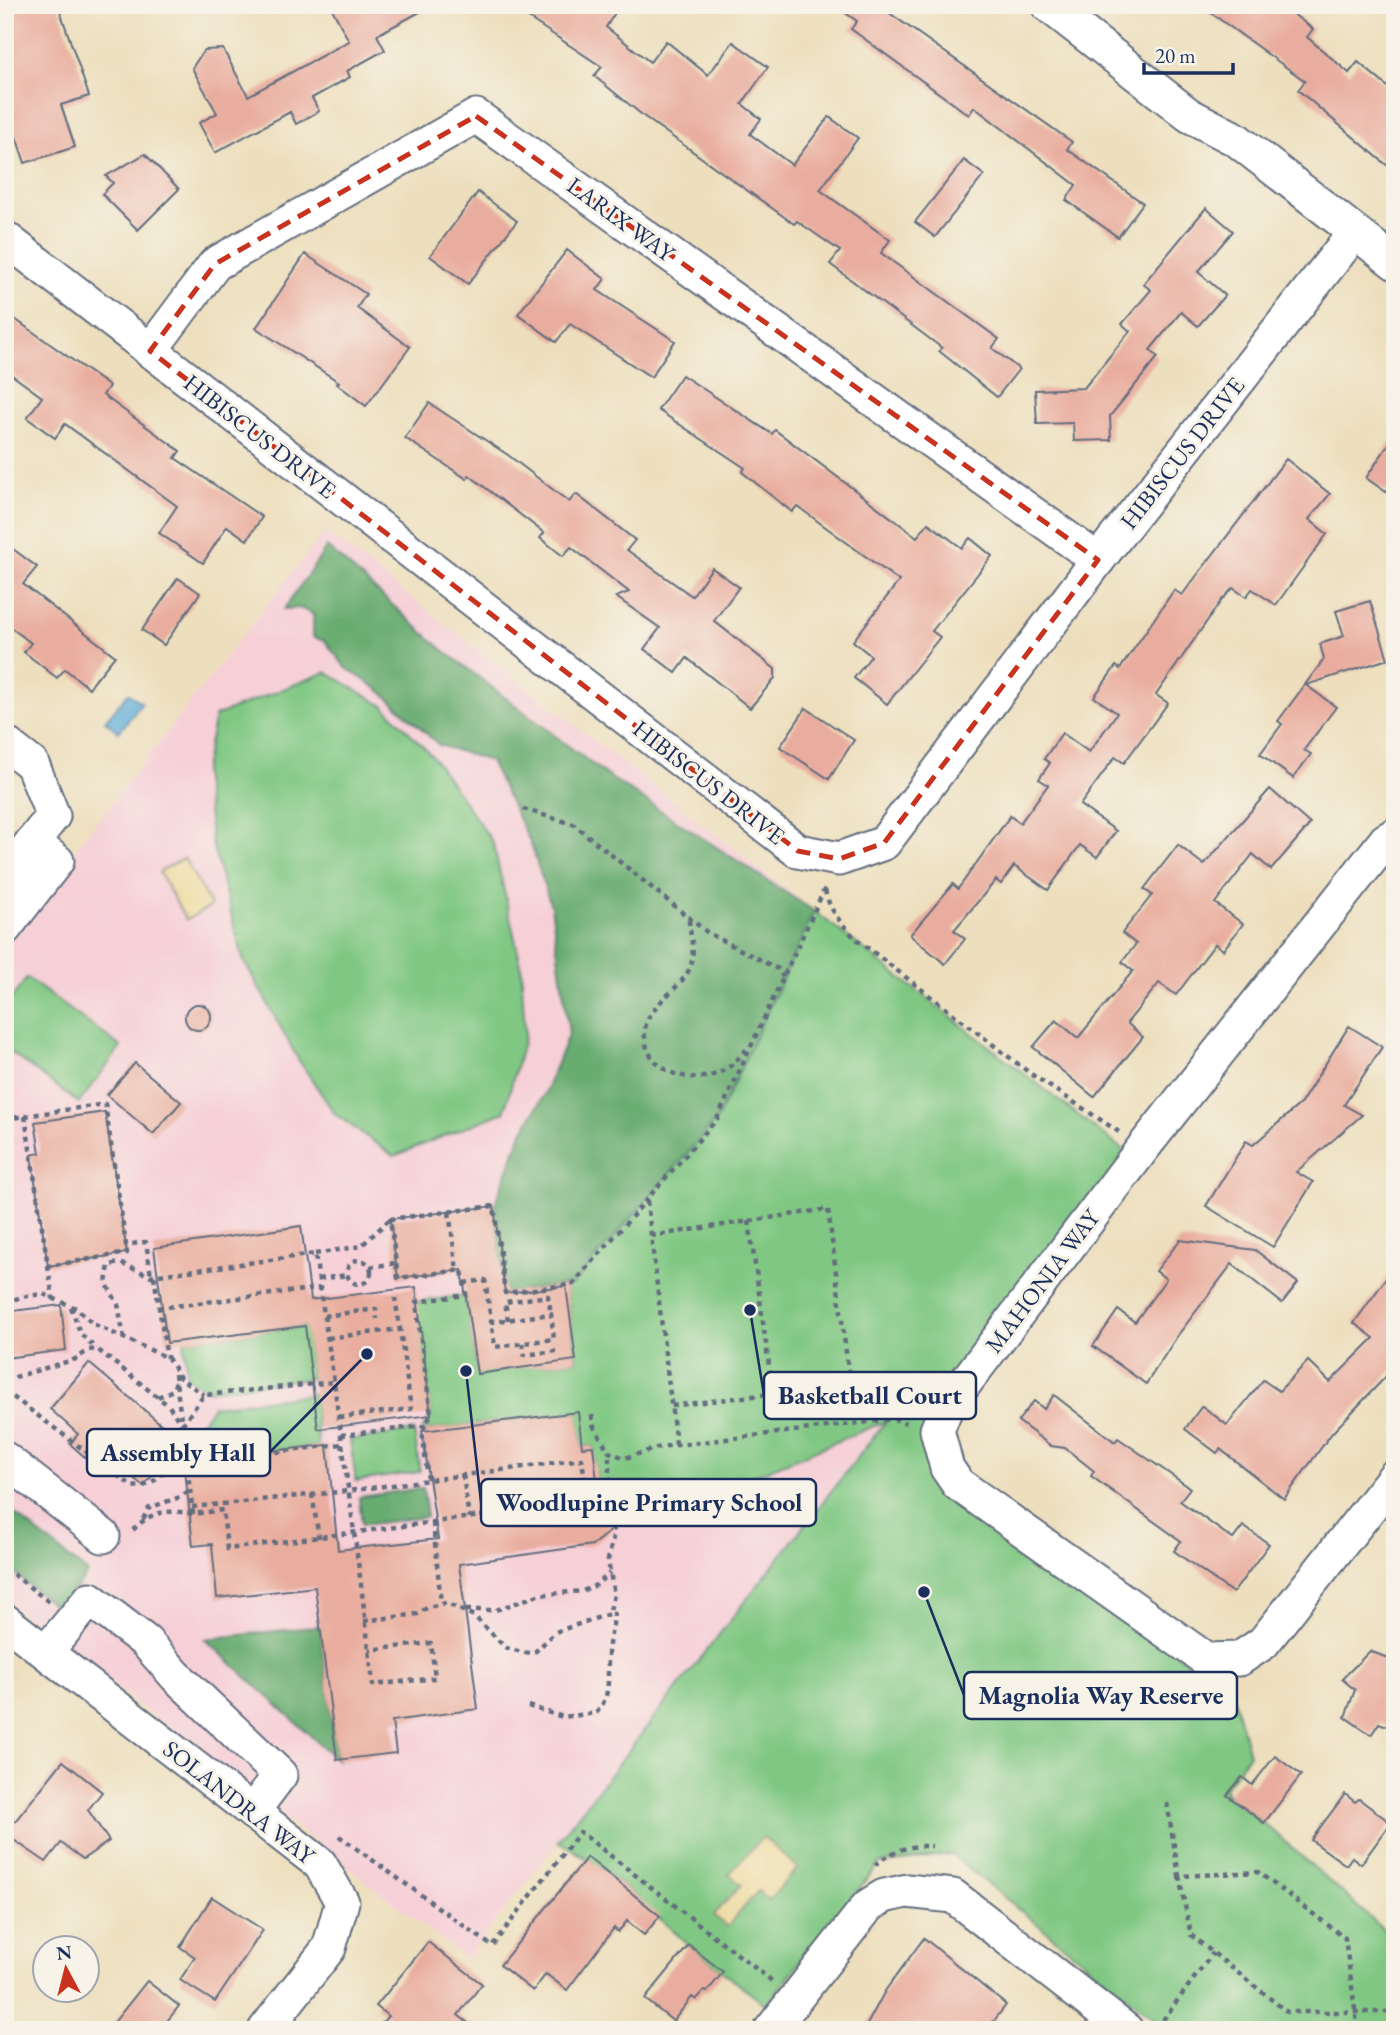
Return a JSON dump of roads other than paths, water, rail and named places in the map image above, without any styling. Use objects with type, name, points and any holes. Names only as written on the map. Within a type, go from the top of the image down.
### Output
[{"type":"street","points":[[1048,5],[1189,114],[1237,140],[1349,239],[1395,288]]},
{"type":"street","name":"LARIX WAY","points":[[150,351],[215,264],[476,116],[1098,560]]},
{"type":"street","name":"HIBISCUS DRIVE","points":[[5,238],[798,851],[839,859],[884,843],[1098,560],[1349,239]]},
{"type":"street","points":[[1349,239],[1395,262]]},
{"type":"street","points":[[5,743],[32,764],[53,816],[5,876]]},
{"type":"street","name":"MAHONIA WAY","points":[[1395,835],[1386,840],[1143,1147],[946,1408],[937,1430],[947,1468],[958,1484],[1207,1660],[1239,1659],[1263,1643],[1395,1476]]},
{"type":"street","points":[[5,928],[57,861],[32,842]]},
{"type":"street","points":[[5,1459],[103,1536]]},
{"type":"street","points":[[47,1652],[90,1598],[137,1635],[279,1775],[251,1812]]},
{"type":"street","name":"SOLANDRA WAY","points":[[5,1620],[320,1864],[342,1902],[330,1948],[265,2030]]},
{"type":"street","points":[[771,2030],[868,1906],[884,1896],[907,1891],[953,1896],[1126,2030]]},
{"type":"water","points":[[128,693],[142,703],[119,732],[105,721]]},
{"type":"place","name":"Basketball Court","points":[[750,1310]]},
{"type":"place","name":"Assembly Hall","points":[[367,1354]]},
{"type":"place","name":"Woodlupine Primary School","points":[[466,1371]]},
{"type":"place","name":"Magnolia Way Reserve","points":[[924,1592]]}]
